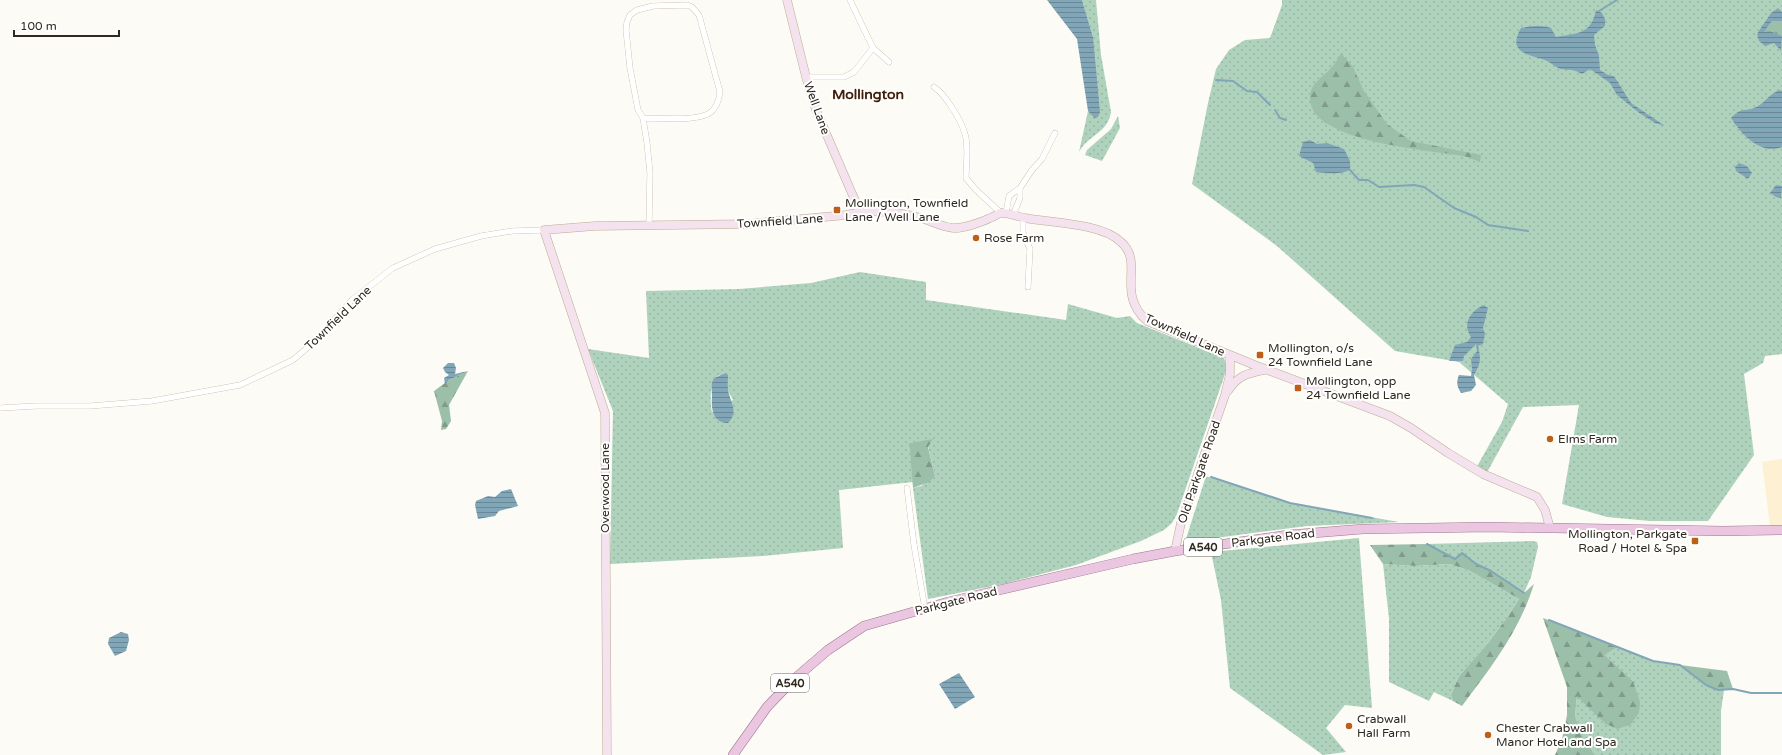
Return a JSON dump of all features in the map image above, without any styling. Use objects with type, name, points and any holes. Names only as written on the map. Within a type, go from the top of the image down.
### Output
[{"type":"main road","name":"Parkgate Road","points":[[733,755],[767,707],[792,681],[828,650],[864,626],[948,602],[1175,551],[1288,535],[1363,529],[1488,527],[1782,530]]},
{"type":"street","name":"Well Lane","points":[[787,0],[806,77],[816,110],[860,212]]},
{"type":"street","points":[[850,0],[873,48],[888,62]]},
{"type":"street","points":[[643,118],[692,118],[704,116],[711,112],[718,101],[720,92],[699,15],[692,7],[687,5],[653,6],[637,10],[630,15],[627,22],[626,30],[630,68],[638,110],[643,118],[650,173],[649,226]]},
{"type":"street","points":[[806,77],[844,77],[854,72],[873,48]]},
{"type":"street","points":[[934,87],[942,92],[965,133],[967,142],[966,178],[976,190],[1007,214]]},
{"type":"street","points":[[1007,214],[1009,196],[1020,188],[1032,170],[1042,159],[1055,132]]},
{"type":"street","points":[[1042,144],[1048,148]]},
{"type":"street","points":[[1007,214],[1020,198],[1020,188]]},
{"type":"street","name":"Townfield Lane","points":[[0,408],[90,406],[152,401],[240,385],[293,360],[314,342],[352,300],[393,268],[435,249],[481,236],[512,231],[596,226],[747,224],[846,215],[878,210],[913,216],[953,228],[981,222],[1007,214],[1023,218],[1072,224],[1109,234],[1119,240],[1128,251],[1131,260],[1130,290],[1132,300],[1138,313],[1146,321],[1230,356],[1390,416],[1480,472],[1537,497],[1545,510],[1550,528]]},
{"type":"street","points":[[1023,218],[1023,233],[1030,249],[1028,287]]},
{"type":"street","name":"Overwood Lane","points":[[544,230],[604,413],[607,755]]},
{"type":"street","name":"Old Parkgate Road","points":[[1175,551],[1181,523],[1225,395],[1230,374],[1230,356]]},
{"type":"street","name":"Old Parkgate Road","points":[[1225,395],[1239,377],[1249,372],[1265,369]]},
{"type":"street","points":[[907,488],[914,545],[925,609]]},
{"type":"shaded area","points":[[1782,459],[1782,526],[1770,526],[1762,462]]},
{"type":"green space","points":[[1082,0],[1096,0],[1101,55],[1111,112],[1106,125],[1083,146],[1079,152],[1088,111],[1094,118],[1093,37]]},
{"type":"green space","points":[[1282,0],[1782,0],[1782,354],[1765,356],[1763,363],[1744,374],[1754,455],[1708,521],[1650,521],[1607,517],[1562,504],[1579,405],[1523,407],[1485,476],[1475,470],[1502,422],[1508,404],[1459,362],[1395,351],[1277,246],[1192,184],[1216,69],[1229,50],[1245,40],[1270,38],[1282,5]]},
{"type":"green space","points":[[1772,21],[1782,21],[1782,36],[1770,31],[1764,33]]},
{"type":"green space","points":[[1341,53],[1353,67],[1364,91],[1387,124],[1411,141],[1481,155],[1480,162],[1463,156],[1370,140],[1345,132],[1324,122],[1312,108],[1311,91],[1312,87],[1328,71]]},
{"type":"green space","points":[[1118,116],[1120,128],[1102,161],[1085,155],[1087,150],[1111,129]]},
{"type":"green space","points":[[860,272],[926,282],[926,300],[1066,320],[1068,304],[1117,318],[1130,316],[1137,323],[1224,358],[1226,371],[1177,514],[1172,523],[1164,530],[1141,541],[1076,565],[1003,584],[928,599],[913,488],[921,486],[935,476],[928,446],[932,440],[909,443],[913,482],[839,490],[843,548],[763,556],[610,564],[613,411],[588,349],[649,358],[646,291],[739,289],[811,283]],"holes":[[[720,375],[733,400],[712,412],[711,395],[714,378]]]},
{"type":"green space","points":[[468,371],[449,405],[451,421],[446,429],[441,430],[442,421],[434,391],[449,380]]},
{"type":"green space","points":[[933,439],[928,447],[935,476],[929,482],[913,488],[909,443]]},
{"type":"green space","points":[[1206,476],[1290,503],[1399,522],[1307,526],[1185,542]]},
{"type":"green space","points":[[1359,538],[1372,708],[1345,705],[1326,728],[1346,752],[1323,755],[1230,688],[1221,600],[1211,552]]},
{"type":"green space","points":[[1537,542],[1538,547],[1531,577],[1524,593],[1491,571],[1476,564],[1462,553],[1455,559],[1427,544]]},
{"type":"green space","points":[[1427,544],[1455,559],[1462,553],[1476,564],[1491,571],[1524,593],[1534,584],[1521,618],[1513,633],[1504,648],[1462,706],[1453,701],[1451,695],[1459,676],[1488,643],[1519,599],[1470,571],[1450,564],[1415,566],[1383,564],[1370,545]]},
{"type":"green space","points":[[1383,564],[1415,566],[1450,564],[1470,571],[1519,599],[1488,643],[1459,676],[1451,695],[1453,701],[1434,692],[1429,701],[1389,682],[1389,619]]},
{"type":"green space","points":[[1543,618],[1618,647],[1605,655],[1633,681],[1640,702],[1639,713],[1630,725],[1617,729],[1604,723],[1577,696],[1575,716],[1582,735],[1595,755],[1555,755],[1562,739],[1567,715],[1567,687]]},
{"type":"green space","points":[[1618,647],[1653,661],[1680,665],[1706,685],[1718,690],[1724,690],[1721,711],[1721,755],[1595,755],[1582,735],[1575,716],[1577,695],[1604,723],[1633,681],[1605,655]]},
{"type":"green space","points":[[1680,665],[1727,671],[1733,689],[1718,690],[1706,685]]},
{"type":"water","points":[[1047,0],[1082,0],[1093,37],[1100,112],[1098,117],[1094,118],[1088,111],[1077,39]]},
{"type":"water","points":[[1778,8],[1782,12],[1782,21],[1772,21],[1764,32],[1770,31],[1782,36],[1781,51],[1774,43],[1765,46],[1759,41],[1757,34],[1771,13]]},
{"type":"water","points":[[1596,10],[1602,13],[1605,19],[1605,26],[1594,35],[1595,45],[1599,56],[1600,70],[1608,75],[1614,76],[1631,103],[1665,126],[1655,123],[1638,112],[1617,95],[1610,83],[1590,69],[1582,74],[1574,70],[1557,68],[1547,61],[1522,52],[1518,48],[1516,43],[1521,28],[1544,26],[1551,28],[1556,37],[1577,33],[1587,28],[1591,24]]},
{"type":"water","points":[[1780,90],[1782,91],[1782,147],[1767,149],[1752,142],[1746,137],[1731,118],[1740,111],[1758,106]]},
{"type":"water","points":[[1310,140],[1317,144],[1327,143],[1344,149],[1350,161],[1350,170],[1338,173],[1316,172],[1313,163],[1299,156],[1303,142]]},
{"type":"water","points":[[1739,163],[1747,166],[1752,173],[1748,179],[1736,171],[1735,167]]},
{"type":"water","points":[[1776,185],[1782,186],[1781,198],[1770,193]]},
{"type":"water","points":[[1484,305],[1488,308],[1483,328],[1485,334],[1483,344],[1478,346],[1480,361],[1474,375],[1476,385],[1471,391],[1461,393],[1457,380],[1459,375],[1471,376],[1471,359],[1477,351],[1476,344],[1464,356],[1463,361],[1449,361],[1455,345],[1467,342],[1471,337],[1468,332],[1467,323],[1471,314]]},
{"type":"water","points":[[448,363],[454,363],[456,368],[455,374],[468,371],[449,380],[445,384],[444,378],[449,375],[443,368]]},
{"type":"water","points":[[726,373],[728,375],[728,392],[734,412],[728,423],[719,421],[716,418],[712,402],[713,380],[714,378]]},
{"type":"water","points":[[511,489],[518,506],[499,511],[495,516],[478,519],[475,505],[476,501],[488,496],[495,497],[502,491]]},
{"type":"water","points":[[121,632],[128,634],[129,640],[126,651],[115,656],[108,644],[109,638]]},
{"type":"water","points":[[959,673],[975,697],[955,709],[939,684]]},
{"type":"waterway","points":[[1599,11],[1617,0]]},
{"type":"waterway","points":[[1216,80],[1233,81],[1247,91],[1257,92],[1270,105]]},
{"type":"waterway","points":[[1275,110],[1280,118],[1286,120]]},
{"type":"waterway","points":[[1350,170],[1359,180],[1368,180],[1379,187],[1414,185],[1424,187],[1454,208],[1476,217],[1488,225],[1528,231]]},
{"type":"waterway","points":[[1211,477],[1290,503],[1372,518]]},
{"type":"waterway","points":[[1427,544],[1455,559],[1462,553],[1476,564],[1491,571],[1524,593]]},
{"type":"waterway","points":[[1549,620],[1653,661],[1680,665],[1706,685],[1718,690],[1733,689],[1751,693],[1782,693]]},
{"type":"place","name":"Mollington, Townfield Lane / Well Lane","points":[[837,210]]},
{"type":"place","name":"Rose Farm","points":[[976,238]]},
{"type":"place","name":"Mollington, o/s 24 Townfield Lane","points":[[1260,355]]},
{"type":"place","name":"Mollington, opp 24 Townfield Lane","points":[[1298,388]]},
{"type":"place","name":"Elms Farm","points":[[1550,439]]},
{"type":"place","name":"Mollington, Parkgate Road / Hotel & Spa","points":[[1695,541]]},
{"type":"place","name":"Crabwall Hall Farm","points":[[1349,726]]},
{"type":"place","name":"Chester Crabwall Manor Hotel and Spa","points":[[1488,735]]},
{"type":"district","name":"Mollington","points":[[868,94]]}]
